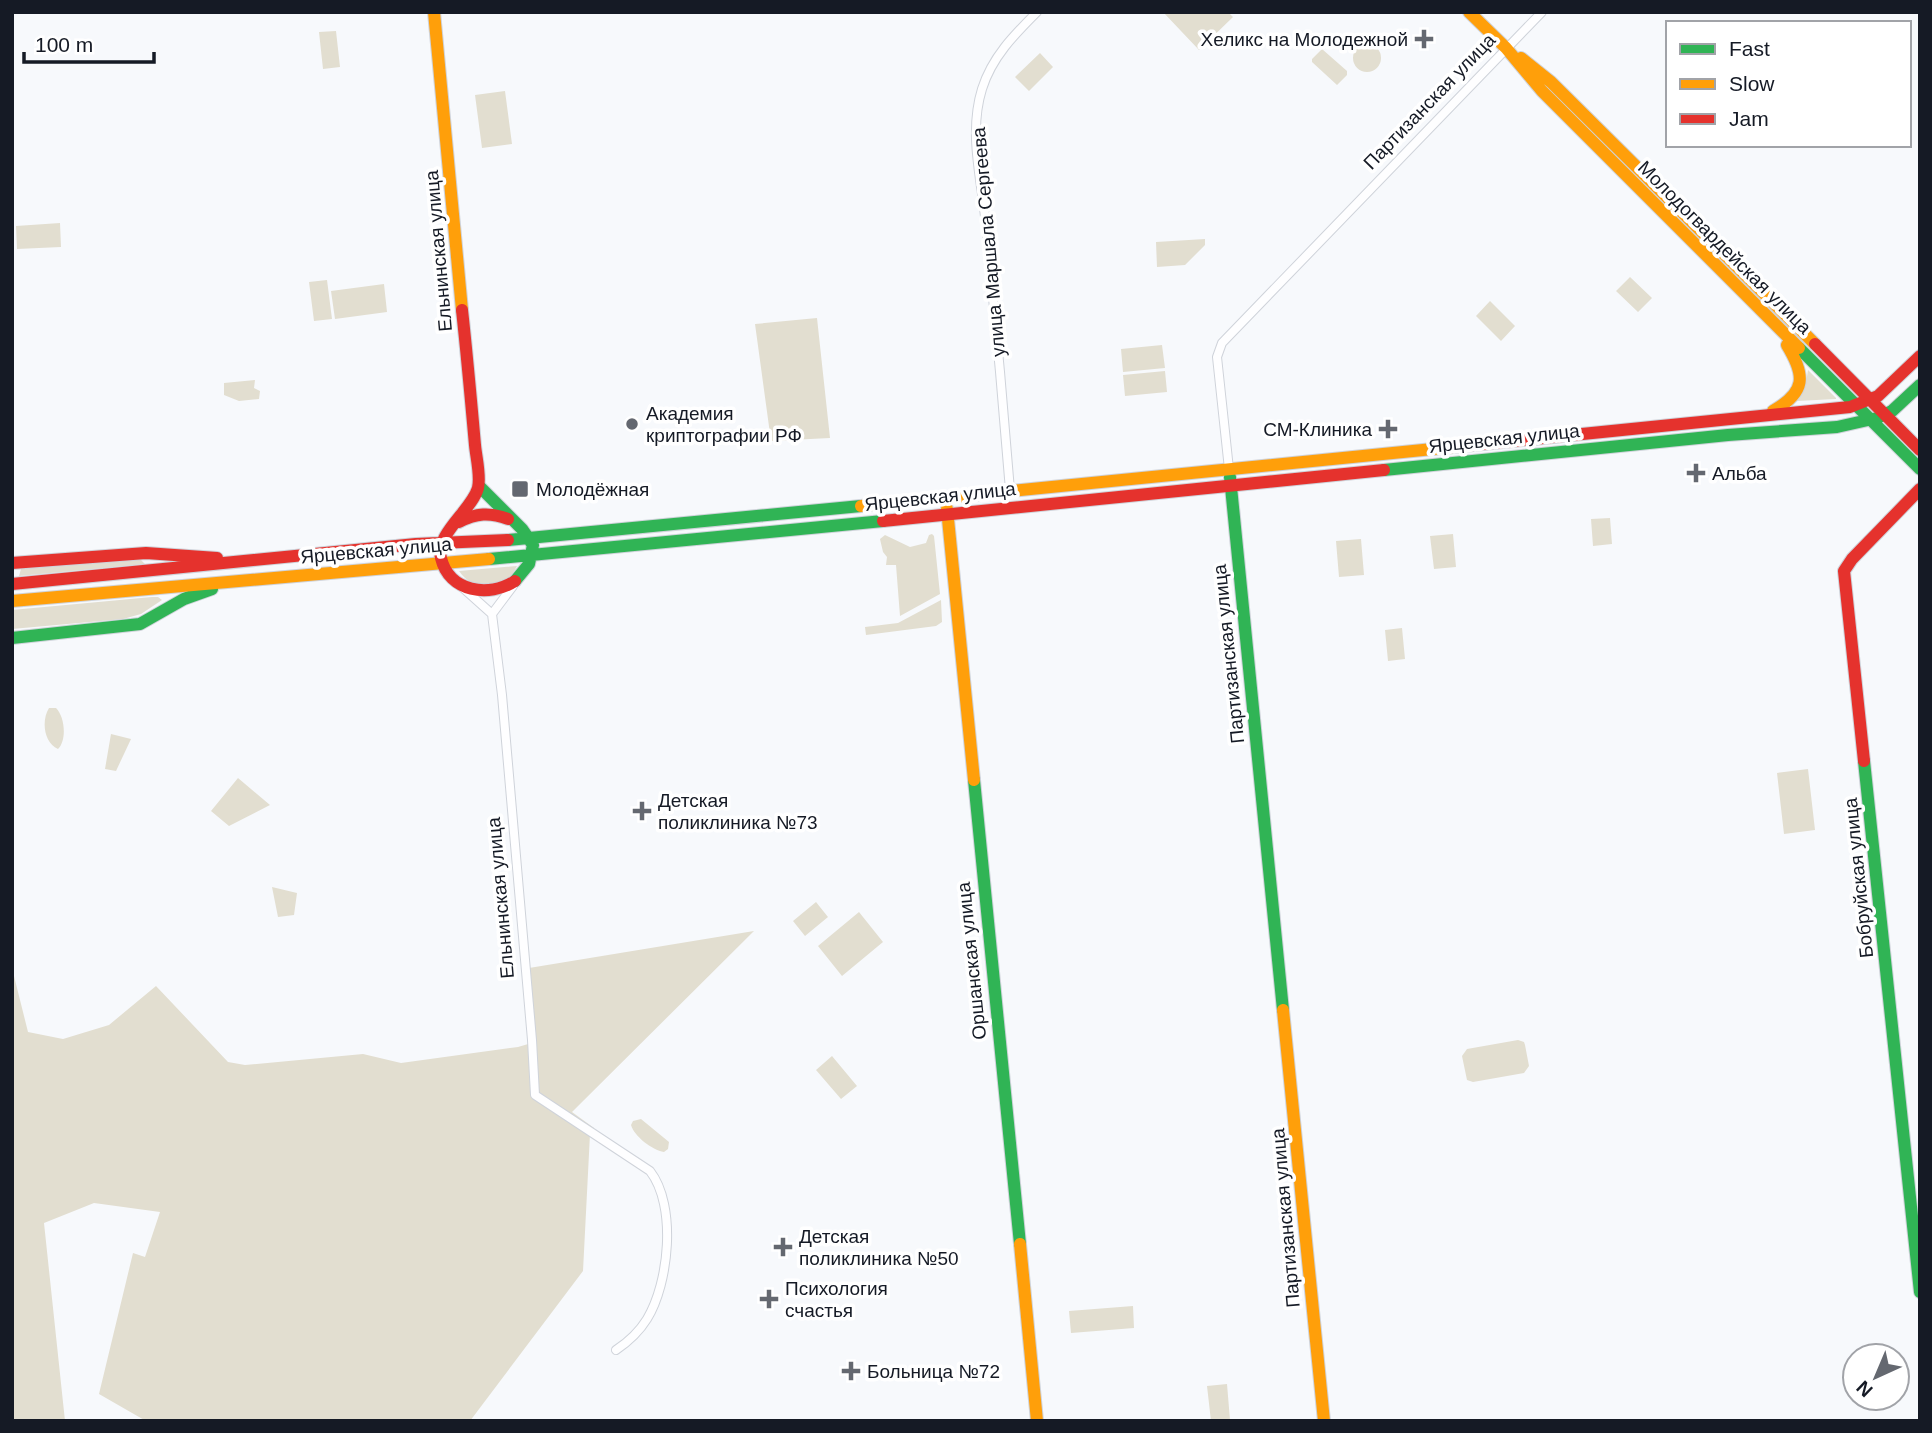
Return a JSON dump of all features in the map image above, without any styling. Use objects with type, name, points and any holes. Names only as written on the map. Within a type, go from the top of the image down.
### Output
[{"type":"street","name":"Ельнинская улица","points":[[434,12],[479,486]]},
{"type":"street","name":"улица Маршала Сергеева","points":[[1010,490],[986,222],[976,152],[976,115],[982,90],[1001,50],[1037,12]]},
{"type":"street","name":"Молодогвардейская улица","points":[[1469,12],[1506,48],[1542,91],[1920,469]]},
{"type":"street","name":"Партизанская улица","points":[[1324,1421],[1217,357],[1222,342],[1542,12]]},
{"type":"street","name":"Молодогвардейская улица","points":[[1506,48],[1551,82],[1920,450]]},
{"type":"street","points":[[1765,415],[1788,402],[1797,392],[1801,378],[1799,362],[1776,326]]},
{"type":"street","points":[[1871,400],[1920,356]]},
{"type":"street","name":"Ярцевская улица","points":[[12,601],[533,556],[1839,426],[1872,421],[1885,415],[1920,385]]},
{"type":"street","name":"Ярцевская улица","points":[[12,583],[443,542],[530,539],[1765,415],[1856,405],[1871,400]]},
{"type":"street","points":[[479,486],[512,520],[530,539],[533,556],[492,614],[468,594],[442,564],[440,552],[443,542],[473,500],[479,486]]},
{"type":"street","name":"Бобруйская улица","points":[[1920,489],[1847,565],[1844,579],[1886,952],[1920,1292]]},
{"type":"street","name":"Оршанская улица","points":[[946,498],[1037,1421]]},
{"type":"street","points":[[455,525],[480,513],[512,520]]},
{"type":"street","points":[[336,552],[342,555],[345,562],[343,570],[338,573]]},
{"type":"street","points":[[12,563],[146,553],[256,560]]},
{"type":"street","points":[[460,584],[481,592],[492,592],[519,579]]},
{"type":"street","points":[[12,638],[140,624],[192,595],[244,580]]},
{"type":"street","name":"Ельнинская улица","points":[[492,614],[502,695],[535,1095],[653,1176],[666,1222],[666,1259],[656,1302],[640,1329],[616,1350]]},
{"type":"shaded area","points":[[1163,12],[1228,12],[1233,17],[1199,50]]},
{"type":"shaded area","points":[[336,31],[340,67],[323,69],[319,32]]},
{"type":"shaded area","points":[[1367,44],[1377,48],[1381,58],[1377,68],[1367,72],[1357,68],[1353,58],[1357,48]]},
{"type":"shaded area","points":[[1322,49],[1347,71],[1347,75],[1337,85],[1312,62]]},
{"type":"shaded area","points":[[1040,53],[1053,67],[1029,91],[1015,77]]},
{"type":"shaded area","points":[[505,91],[512,144],[482,148],[475,95]]},
{"type":"shaded area","points":[[60,223],[61,247],[17,249],[16,226]]},
{"type":"shaded area","points":[[1205,239],[1205,245],[1185,265],[1157,267],[1156,242]]},
{"type":"shaded area","points":[[1630,277],[1652,298],[1638,312],[1616,291]]},
{"type":"shaded area","points":[[327,280],[332,319],[314,321],[309,282]]},
{"type":"shaded area","points":[[384,284],[387,312],[335,319],[331,291]]},
{"type":"shaded area","points":[[1490,301],[1515,326],[1501,341],[1476,316]]},
{"type":"shaded area","points":[[817,318],[830,438],[771,441],[755,324]]},
{"type":"shaded area","points":[[1162,345],[1165,368],[1123,372],[1121,349]]},
{"type":"shaded area","points":[[1808,370],[1836,399],[1797,401],[1806,383]]},
{"type":"shaded area","points":[[1165,371],[1167,392],[1125,396],[1123,375]]},
{"type":"shaded area","points":[[255,380],[254,388],[260,391],[259,399],[239,401],[224,395],[224,383]]},
{"type":"shaded area","points":[[1610,518],[1612,544],[1593,546],[1591,519]]},
{"type":"shaded area","points":[[932,534],[940,594],[900,616],[896,565],[886,565],[887,557],[880,539],[885,535],[910,547],[926,543]]},
{"type":"shaded area","points":[[1453,534],[1456,567],[1434,569],[1430,536]]},
{"type":"shaded area","points":[[1361,539],[1364,575],[1339,577],[1336,541]]},
{"type":"shaded area","points":[[139,558],[145,564],[19,576],[21,569]]},
{"type":"shaded area","points":[[517,566],[505,581],[490,586],[473,583],[459,571]]},
{"type":"shaded area","points":[[152,597],[162,600],[141,614],[123,619],[12,629],[12,610]]},
{"type":"shaded area","points":[[941,600],[942,622],[936,626],[866,635],[865,627],[898,623]]},
{"type":"shaded area","points":[[1402,628],[1405,659],[1388,661],[1385,630]]},
{"type":"shaded area","points":[[49,708],[56,708],[63,723],[63,740],[58,749],[50,742],[45,731]]},
{"type":"shaded area","points":[[111,734],[131,739],[116,771],[105,769]]},
{"type":"shaded area","points":[[1808,769],[1815,830],[1784,834],[1777,773]]},
{"type":"shaded area","points":[[238,778],[270,805],[229,826],[211,811]]},
{"type":"shaded area","points":[[272,887],[297,893],[294,915],[278,917]]},
{"type":"shaded area","points":[[816,902],[828,917],[805,936],[793,921]]},
{"type":"shaded area","points":[[859,912],[883,942],[842,976],[818,946]]},
{"type":"shaded area","points":[[754,931],[572,1112],[594,1128],[590,1134],[583,1271],[470,1421],[146,1421],[99,1394],[133,1253],[145,1257],[160,1212],[94,1203],[44,1223],[65,1421],[12,1421],[12,968],[28,1032],[63,1039],[109,1025],[156,986],[228,1062],[245,1065],[363,1054],[401,1063],[518,1047],[535,1042],[529,968]]},
{"type":"shaded area","points":[[1518,1040],[1524,1042],[1529,1066],[1524,1073],[1473,1082],[1467,1080],[1462,1056],[1467,1049]]},
{"type":"shaded area","points":[[832,1056],[857,1086],[841,1099],[816,1070]]},
{"type":"shaded area","points":[[641,1119],[669,1142],[668,1149],[664,1152],[654,1148],[636,1134],[631,1125],[633,1121]]},
{"type":"shaded area","points":[[1133,1306],[1134,1328],[1071,1333],[1069,1311]]},
{"type":"shaded area","points":[[1227,1384],[1230,1420],[1211,1421],[1207,1386]]},
{"type":"traffic: fast","points":[[1799,348],[1920,469]]},
{"type":"traffic: fast","points":[[1384,470],[1728,435],[1837,427],[1877,418],[1892,411],[1920,385]]},
{"type":"traffic: fast","points":[[1230,477],[1283,1010]]},
{"type":"traffic: fast","points":[[479,486],[522,529],[533,545],[529,564],[515,581]]},
{"type":"traffic: fast","points":[[508,540],[861,506]]},
{"type":"traffic: fast","points":[[489,559],[883,521]]},
{"type":"traffic: fast","points":[[12,638],[140,624],[184,599],[212,589]]},
{"type":"traffic: fast","points":[[1864,761],[1920,1292]]},
{"type":"traffic: fast","points":[[974,780],[1020,1244]]},
{"type":"traffic: slow","points":[[434,12],[462,310]]},
{"type":"traffic: slow","points":[[1469,12],[1506,48],[1542,91],[1799,348]]},
{"type":"traffic: slow","points":[[1521,58],[1551,82],[1815,344]]},
{"type":"traffic: slow","points":[[1773,411],[1792,397],[1800,382],[1800,374],[1787,345]]},
{"type":"traffic: slow","points":[[861,506],[1463,446]]},
{"type":"traffic: slow","points":[[947,509],[974,780]]},
{"type":"traffic: slow","points":[[12,601],[489,559]]},
{"type":"traffic: slow","points":[[1283,1010],[1324,1421]]},
{"type":"traffic: slow","points":[[1020,1244],[1037,1421]]},
{"type":"traffic: jam","points":[[462,310],[479,483],[469,505],[443,540],[441,558],[452,578],[471,589],[494,589],[515,581]]},
{"type":"traffic: jam","points":[[1815,344],[1920,450]]},
{"type":"traffic: jam","points":[[1463,446],[1850,407],[1878,396],[1920,356]]},
{"type":"traffic: jam","points":[[883,521],[1384,470]]},
{"type":"traffic: jam","points":[[1864,761],[1844,571],[1852,559],[1920,489]]},
{"type":"traffic: jam","points":[[459,522],[483,514],[508,519]]},
{"type":"traffic: jam","points":[[12,584],[416,544],[508,540]]},
{"type":"traffic: jam","points":[[12,563],[146,553],[217,558]]},
{"type":"place","name":"Хеликс на Молодежной","points":[[1424,39]]},
{"type":"place","name":"Академия криптографии РФ","points":[[632,424]]},
{"type":"place","name":"СМ-Клиника","points":[[1388,429]]},
{"type":"place","name":"Альба","points":[[1696,473]]},
{"type":"place","name":"Молодёжная","points":[[520,489]]},
{"type":"place","name":"Детская поликлиника №73","points":[[642,811]]},
{"type":"place","name":"Детская поликлиника №50","points":[[783,1247]]},
{"type":"place","name":"Психология счастья","points":[[769,1299]]},
{"type":"place","name":"Больница №72","points":[[851,1371]]}]
